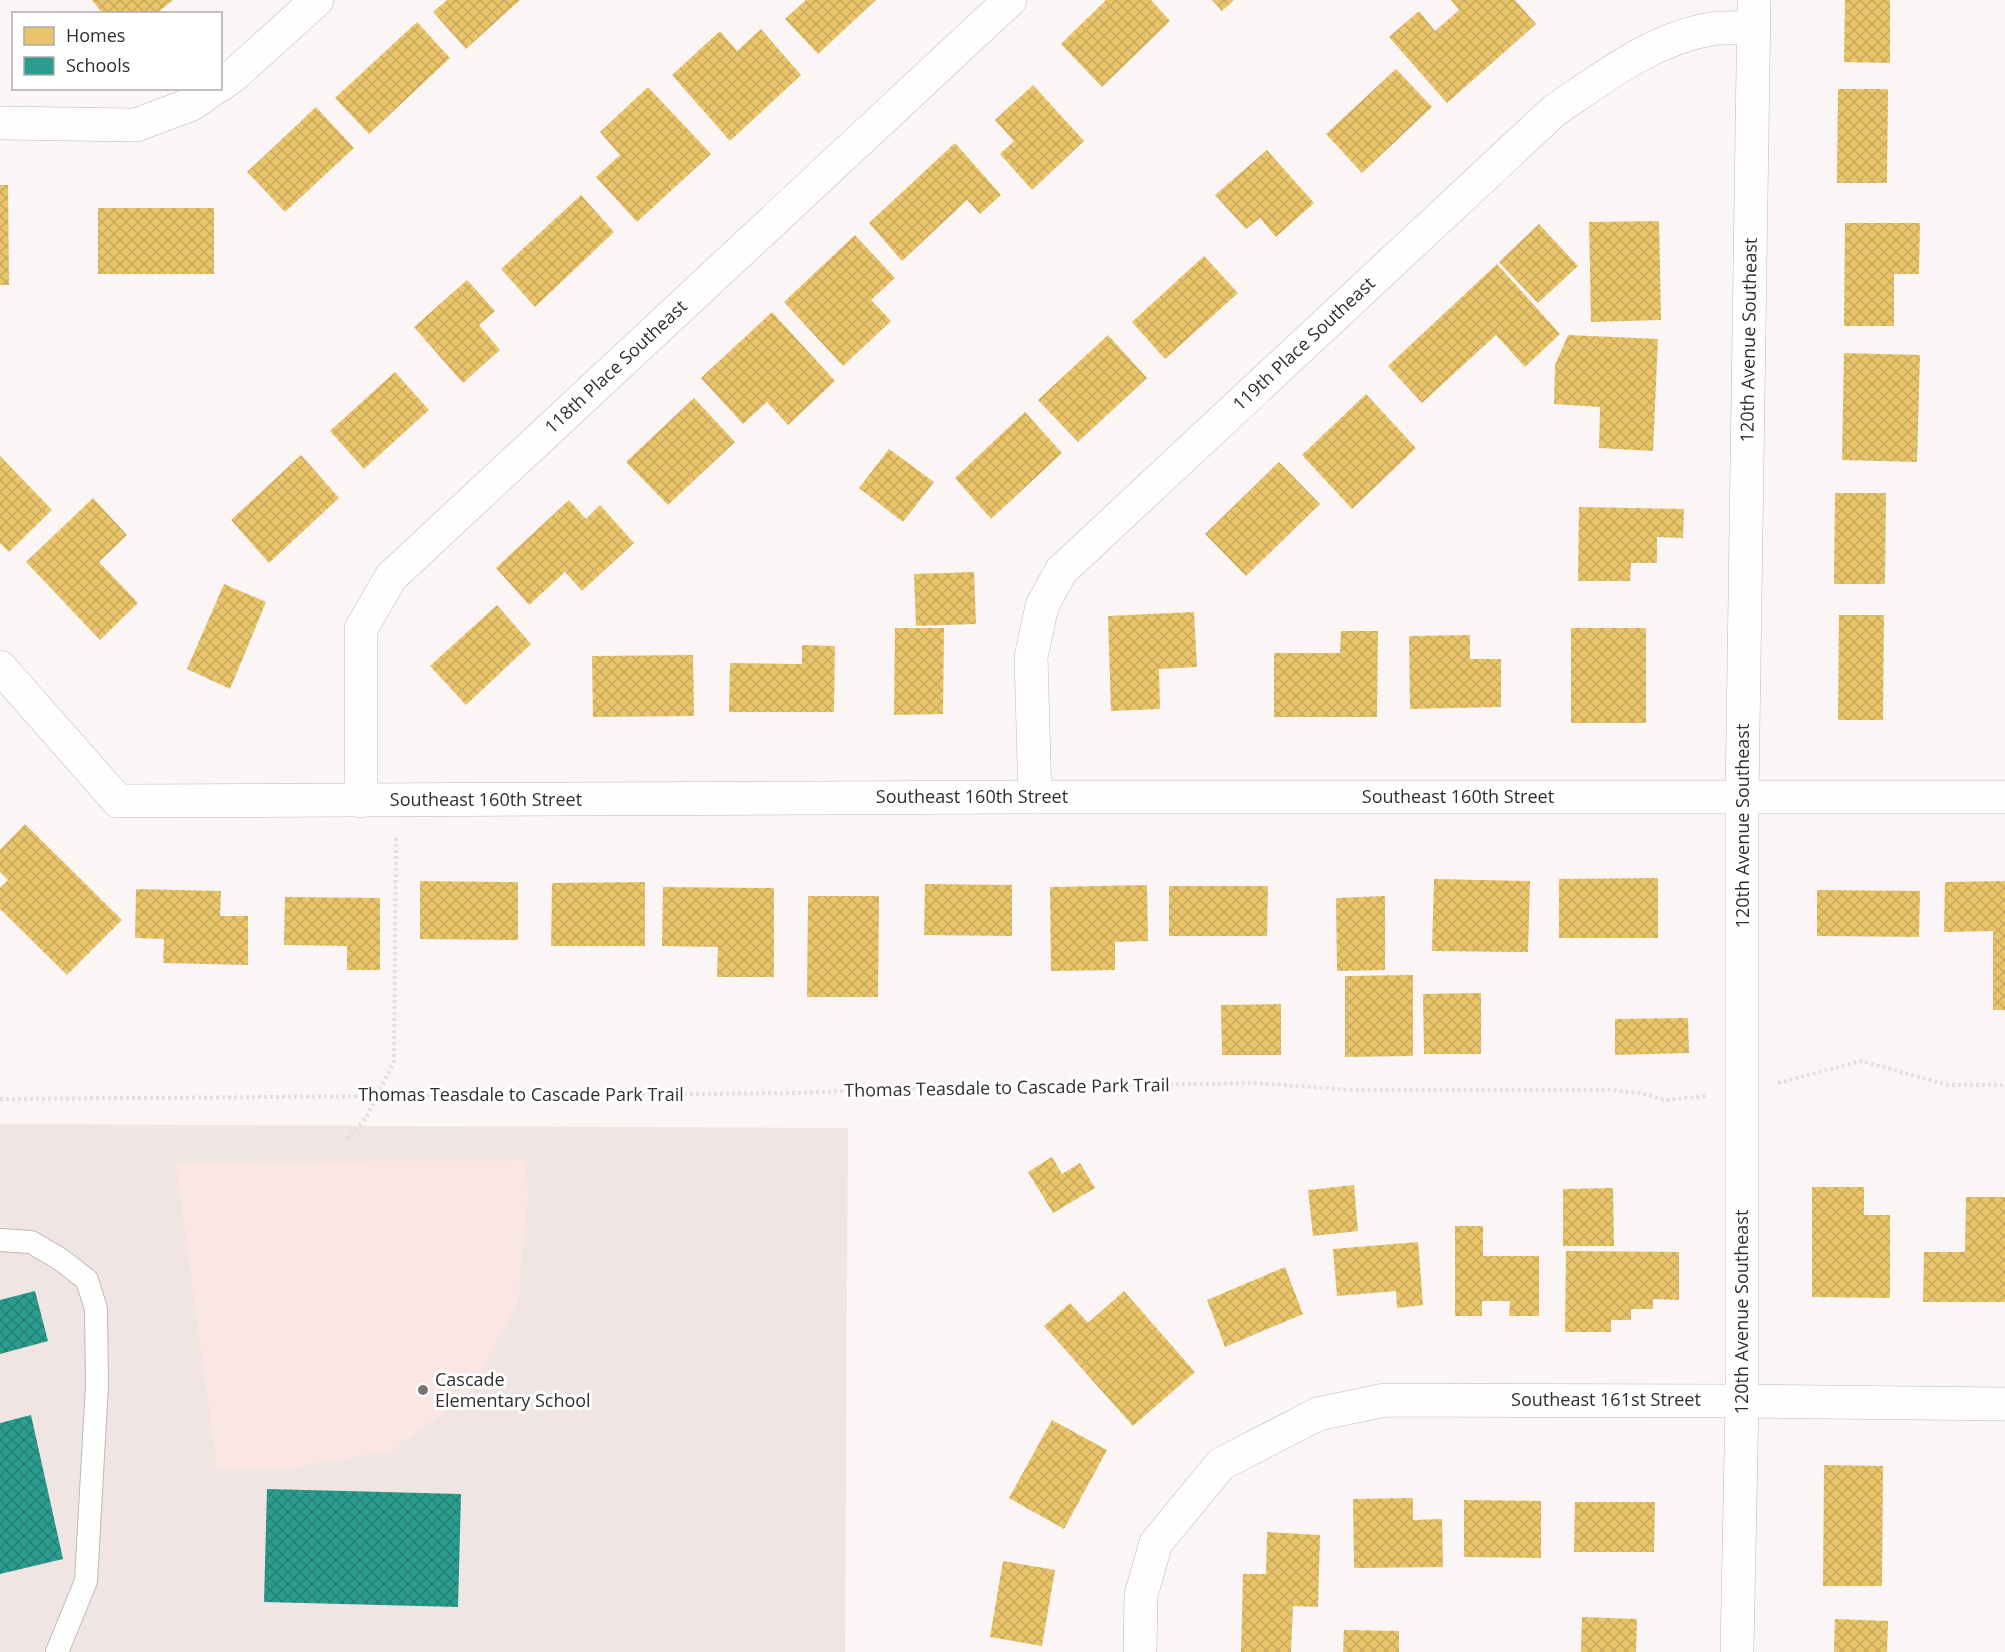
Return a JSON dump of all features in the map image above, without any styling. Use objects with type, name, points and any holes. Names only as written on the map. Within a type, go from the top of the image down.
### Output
[{"type":"street","points":[[222,84],[317,0]]},
{"type":"street","name":"118th Place Southeast","points":[[361,801],[361,629],[391,577],[1010,0]]},
{"type":"street","name":"119th Place Southeast","points":[[1035,797],[1031,657],[1042,606],[1061,571],[1555,110],[1634,56],[1678,38],[1713,29],[1754,14]]},
{"type":"street","name":"120th Avenue Southeast","points":[[1737,1652],[1742,1401],[1742,797],[1754,14]]},
{"type":"street","points":[[0,123],[136,125],[192,104],[212,90]]},
{"type":"street","name":"Southeast 160th Street","points":[[0,667],[118,801],[1035,797],[2005,797]]},
{"type":"street","name":"Southeast 161st Street","points":[[1140,1652],[1141,1595],[1156,1543],[1221,1464],[1318,1414],[1385,1400],[2005,1404]]},
{"type":"lane","points":[[0,1240],[31,1242],[60,1259],[87,1280],[96,1309],[97,1385],[86,1581],[57,1652]]},
{"type":"path","points":[[347,1140],[366,1118],[394,1062],[396,800]]},
{"type":"path","name":"Thomas Teasdale to Cascade Park Trail","points":[[0,1099],[806,1093],[1256,1083],[1352,1090],[1612,1090],[1640,1093],[1665,1100],[1742,1092],[1861,1061],[1948,1085],[2005,1085]]},
{"type":"shaded area","name":"Cascade Elementary School","points":[[0,1124],[848,1128],[845,1652],[0,1652]]},
{"type":"shaded area","points":[[525,1160],[528,1196],[518,1301],[468,1395],[391,1451],[287,1468],[217,1468],[176,1163]]},
{"type":"building: Homes","points":[[92,0],[173,0],[158,12],[101,12]]},
{"type":"building: Homes","points":[[447,0],[520,0],[466,49],[433,12]]},
{"type":"building: Homes","points":[[806,0],[876,0],[818,54],[785,19]]},
{"type":"building: Homes","points":[[1106,0],[1151,0],[1170,21],[1102,87],[1061,44]]},
{"type":"building: Homes","points":[[1212,0],[1234,0],[1222,11]]},
{"type":"building: Homes","points":[[1451,0],[1515,0],[1536,24],[1447,103],[1389,37],[1419,11],[1435,31],[1459,10]]},
{"type":"building: Homes","points":[[1845,0],[1890,0],[1890,63],[1844,62]]},
{"type":"building: Homes","points":[[417,22],[450,58],[369,134],[335,98]]},
{"type":"building: Homes","points":[[761,29],[801,75],[730,141],[672,75],[720,31],[737,51]]},
{"type":"building: Homes","points":[[1396,69],[1432,107],[1362,173],[1326,134]]},
{"type":"building: Homes","points":[[1033,85],[1084,141],[1032,190],[1000,154],[1014,141],[995,120]]},
{"type":"building: Homes","points":[[648,87],[711,154],[637,222],[596,177],[620,155],[600,132]]},
{"type":"building: Homes","points":[[1838,89],[1888,89],[1887,183],[1837,183]]},
{"type":"building: Homes","points":[[316,107],[354,148],[285,212],[247,172]]},
{"type":"building: Homes","points":[[955,143],[1001,195],[980,214],[967,200],[902,261],[869,223]]},
{"type":"building: Homes","points":[[1267,150],[1314,203],[1276,237],[1260,218],[1246,229],[1215,195]]},
{"type":"building: Homes","points":[[0,185],[8,185],[9,285],[0,285]]},
{"type":"building: Homes","points":[[581,195],[614,232],[535,307],[501,269]]},
{"type":"building: Homes","points":[[98,208],[214,208],[214,274],[98,274]]},
{"type":"building: Homes","points":[[1659,221],[1661,320],[1591,322],[1589,222]]},
{"type":"building: Homes","points":[[1845,223],[1920,223],[1919,274],[1894,274],[1894,326],[1844,326]]},
{"type":"building: Homes","points":[[1539,224],[1578,266],[1538,303],[1499,262]]},
{"type":"building: Homes","points":[[855,235],[895,278],[871,300],[891,321],[843,366],[784,302]]},
{"type":"building: Homes","points":[[1204,256],[1238,293],[1165,359],[1132,322]]},
{"type":"building: Homes","points":[[1497,264],[1560,334],[1525,367],[1496,335],[1422,403],[1388,366]]},
{"type":"building: Homes","points":[[467,280],[495,311],[479,325],[500,350],[463,383],[414,327]]},
{"type":"building: Homes","points":[[772,312],[835,381],[788,425],[767,402],[743,424],[701,378]]},
{"type":"building: Homes","points":[[1108,335],[1147,378],[1078,442],[1038,400]]},
{"type":"building: Homes","points":[[1568,335],[1658,339],[1653,451],[1599,448],[1600,407],[1554,404],[1555,365]]},
{"type":"building: Homes","points":[[1844,353],[1920,355],[1917,462],[1842,460]]},
{"type":"building: Homes","points":[[395,372],[429,410],[364,469],[330,431]]},
{"type":"building: Homes","points":[[1366,394],[1416,448],[1352,509],[1302,455]]},
{"type":"building: Homes","points":[[694,398],[735,442],[668,505],[626,462]]},
{"type":"building: Homes","points":[[1025,412],[1062,453],[991,519],[955,478]]},
{"type":"building: Homes","points":[[889,449],[934,482],[903,522],[859,488]]},
{"type":"building: Homes","points":[[301,455],[339,498],[269,563],[231,520]]},
{"type":"building: Homes","points":[[0,456],[52,510],[9,552],[0,543]]},
{"type":"building: Homes","points":[[1279,462],[1320,504],[1246,576],[1205,534]]},
{"type":"building: Homes","points":[[1835,493],[1886,493],[1885,584],[1834,584]]},
{"type":"building: Homes","points":[[93,498],[127,535],[99,562],[138,603],[100,640],[26,562]]},
{"type":"building: Homes","points":[[569,500],[586,519],[600,505],[634,543],[582,591],[565,572],[529,605],[496,568]]},
{"type":"building: Homes","points":[[1579,507],[1684,509],[1683,538],[1657,537],[1657,563],[1631,563],[1630,581],[1578,581]]},
{"type":"building: Homes","points":[[974,572],[976,624],[916,626],[914,574]]},
{"type":"building: Homes","points":[[224,584],[266,602],[230,689],[187,669]]},
{"type":"building: Homes","points":[[497,605],[531,644],[466,705],[430,666]]},
{"type":"building: Homes","points":[[1194,612],[1197,667],[1159,669],[1160,709],[1111,711],[1108,616]]},
{"type":"building: Homes","points":[[1839,615],[1884,615],[1883,720],[1838,720]]},
{"type":"building: Homes","points":[[895,628],[944,628],[943,714],[894,715]]},
{"type":"building: Homes","points":[[1571,628],[1646,628],[1646,723],[1571,723]]},
{"type":"building: Homes","points":[[1341,631],[1378,631],[1377,717],[1274,717],[1274,653],[1340,653]]},
{"type":"building: Homes","points":[[1470,635],[1470,659],[1501,659],[1501,707],[1410,709],[1409,636]]},
{"type":"building: Homes","points":[[802,645],[835,646],[834,712],[729,712],[730,663],[802,664]]},
{"type":"building: Homes","points":[[693,655],[694,716],[593,717],[592,656]]},
{"type":"building: Homes","points":[[25,824],[122,920],[67,975],[0,909],[0,888],[8,880],[0,872],[0,850]]},
{"type":"building: Homes","points":[[1658,878],[1658,938],[1559,938],[1559,879]]},
{"type":"building: Homes","points":[[1434,879],[1530,881],[1528,952],[1432,951]]},
{"type":"building: Homes","points":[[420,881],[518,882],[518,940],[420,939]]},
{"type":"building: Homes","points":[[2005,881],[2005,1010],[1993,1010],[1993,931],[1944,932],[1945,882]]},
{"type":"building: Homes","points":[[645,882],[645,946],[551,946],[552,883]]},
{"type":"building: Homes","points":[[925,884],[1012,885],[1012,936],[924,935]]},
{"type":"building: Homes","points":[[1147,885],[1148,941],[1115,942],[1115,970],[1051,971],[1050,887]]},
{"type":"building: Homes","points":[[1169,886],[1268,886],[1267,936],[1169,936]]},
{"type":"building: Homes","points":[[663,887],[774,888],[774,977],[717,977],[718,947],[662,946]]},
{"type":"building: Homes","points":[[136,889],[221,891],[220,916],[248,916],[248,965],[163,963],[164,939],[135,938]]},
{"type":"building: Homes","points":[[1817,890],[1920,891],[1919,937],[1817,936]]},
{"type":"building: Homes","points":[[808,896],[879,896],[878,997],[807,997]]},
{"type":"building: Homes","points":[[1385,896],[1385,970],[1337,971],[1336,898]]},
{"type":"building: Homes","points":[[285,897],[380,898],[380,970],[347,970],[347,946],[284,945]]},
{"type":"building: Homes","points":[[1413,975],[1413,1056],[1345,1057],[1345,976]]},
{"type":"building: Homes","points":[[1481,993],[1481,1054],[1424,1054],[1423,994]]},
{"type":"building: Homes","points":[[1281,1004],[1281,1055],[1222,1055],[1221,1005]]},
{"type":"building: Homes","points":[[1688,1018],[1689,1053],[1615,1055],[1615,1019]]},
{"type":"building: Homes","points":[[1052,1157],[1062,1174],[1080,1163],[1095,1188],[1053,1213],[1028,1172]]},
{"type":"building: Homes","points":[[1354,1185],[1358,1231],[1313,1236],[1308,1190]]},
{"type":"building: Homes","points":[[1812,1187],[1864,1187],[1864,1215],[1890,1215],[1890,1298],[1812,1297]]},
{"type":"building: Homes","points":[[1613,1188],[1614,1246],[1563,1246],[1563,1189]]},
{"type":"building: Homes","points":[[1966,1197],[2005,1197],[2005,1302],[1923,1302],[1924,1252],[1965,1252]]},
{"type":"building: Homes","points":[[1455,1226],[1483,1226],[1483,1256],[1539,1256],[1539,1316],[1509,1316],[1510,1301],[1482,1301],[1482,1316],[1455,1316]]},
{"type":"building: Homes","points":[[1418,1242],[1423,1305],[1397,1308],[1396,1291],[1337,1296],[1333,1249]]},
{"type":"building: Homes","points":[[1566,1251],[1679,1252],[1679,1300],[1653,1299],[1653,1309],[1631,1309],[1631,1320],[1611,1320],[1611,1332],[1565,1332]]},
{"type":"building: Homes","points":[[1285,1267],[1303,1314],[1225,1347],[1207,1300]]},
{"type":"building: Homes","points":[[1124,1291],[1195,1372],[1133,1426],[1044,1326],[1070,1303],[1088,1323]]},
{"type":"building: Homes","points":[[1052,1420],[1107,1450],[1064,1529],[1009,1498]]},
{"type":"building: Homes","points":[[1824,1465],[1883,1466],[1882,1586],[1823,1586]]},
{"type":"building: Homes","points":[[1413,1498],[1413,1520],[1442,1519],[1443,1567],[1354,1568],[1353,1499]]},
{"type":"building: Homes","points":[[1464,1500],[1541,1501],[1541,1558],[1464,1557]]},
{"type":"building: Homes","points":[[1575,1502],[1655,1502],[1654,1552],[1574,1552]]},
{"type":"building: Homes","points":[[1267,1532],[1320,1535],[1318,1607],[1293,1606],[1291,1652],[1241,1652],[1243,1574],[1266,1574]]},
{"type":"building: Homes","points":[[1003,1561],[1055,1570],[1042,1646],[990,1637]]},
{"type":"building: Homes","points":[[1582,1617],[1637,1619],[1636,1652],[1581,1652]]},
{"type":"building: Homes","points":[[1835,1619],[1888,1621],[1887,1652],[1834,1652]]},
{"type":"building: Homes","points":[[1344,1630],[1399,1631],[1399,1652],[1343,1652]]},
{"type":"building: Schools","points":[[35,1291],[48,1341],[0,1354],[0,1300]]},
{"type":"building: Schools","points":[[31,1415],[63,1559],[0,1574],[0,1423]]},
{"type":"building: Schools","points":[[267,1489],[461,1494],[458,1607],[264,1602]]},
{"type":"place","name":"Cascade Elementary School","points":[[423,1390]]}]
